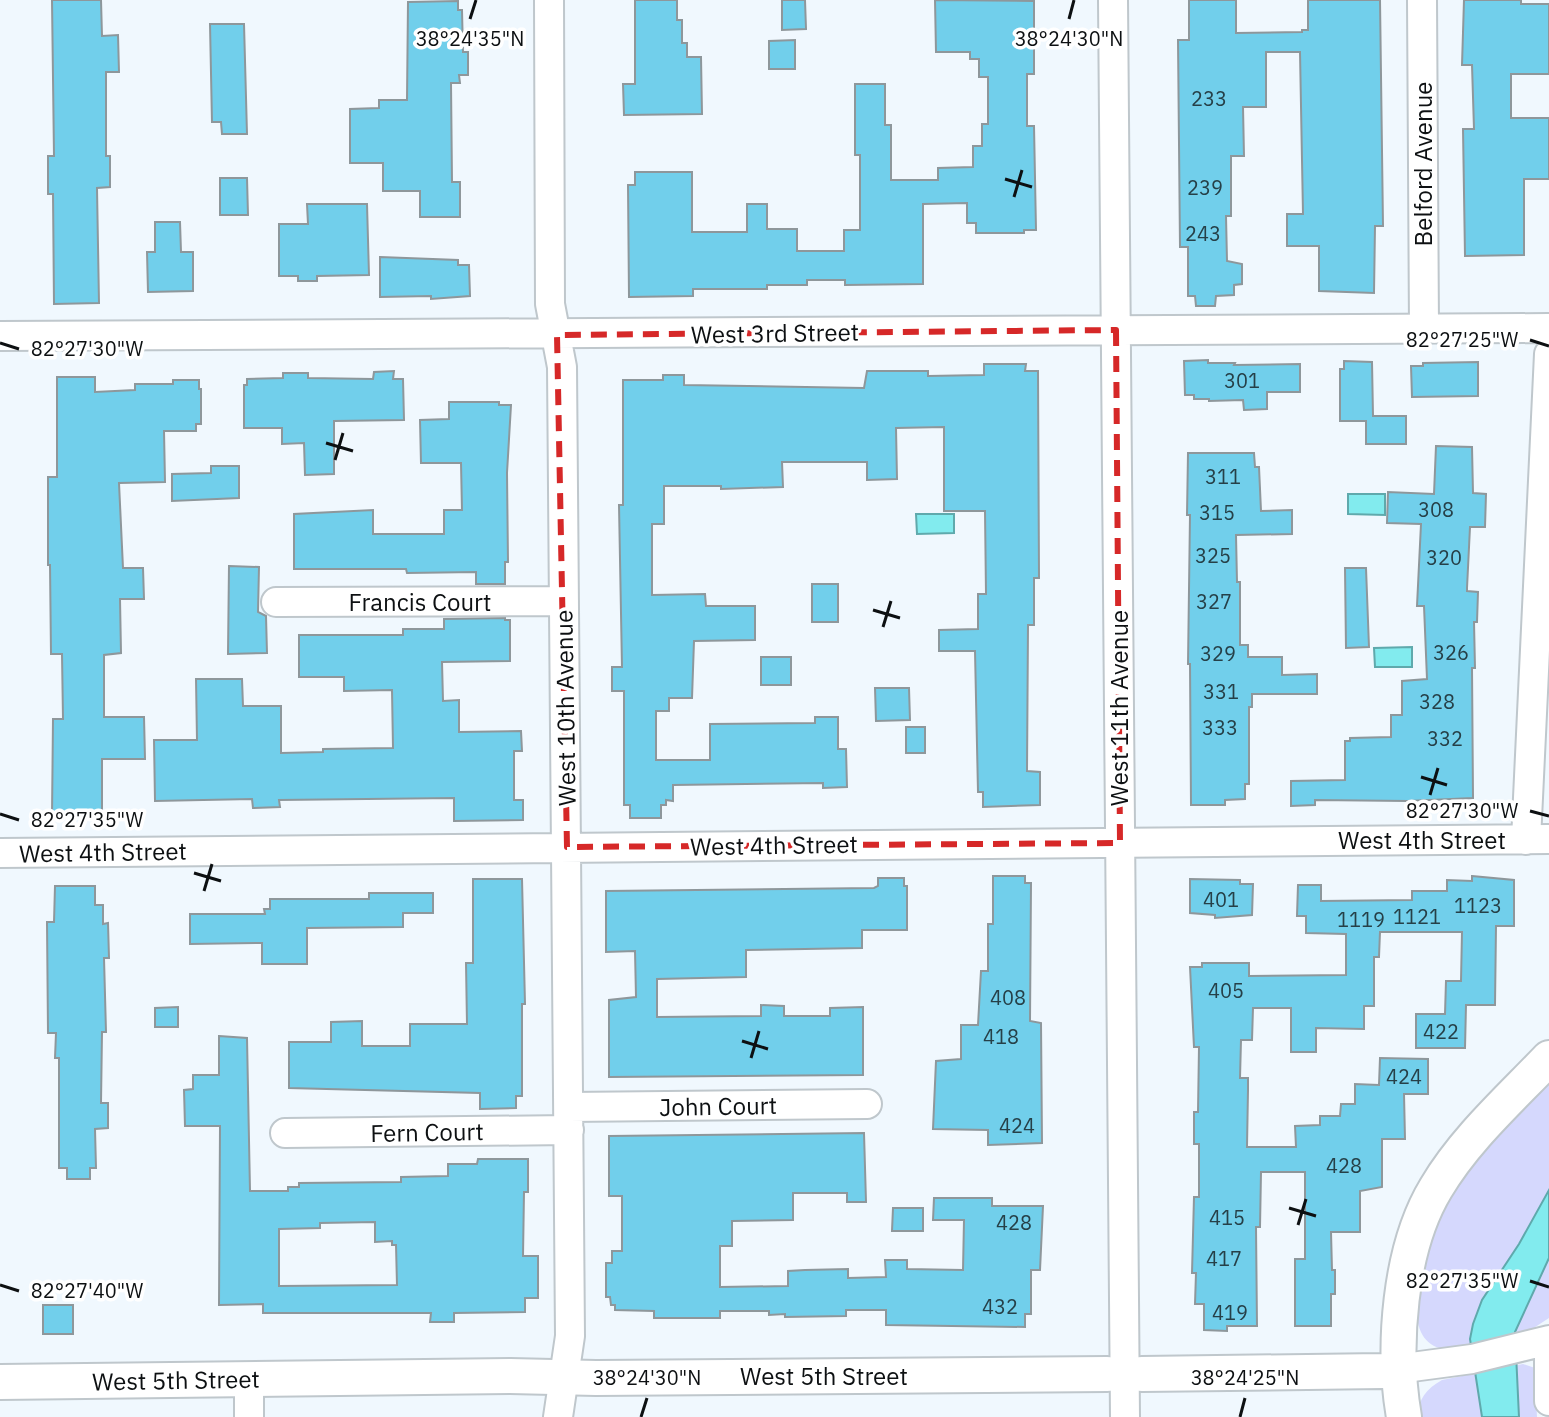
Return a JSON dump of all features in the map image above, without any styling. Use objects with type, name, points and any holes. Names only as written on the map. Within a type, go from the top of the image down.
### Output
[{"type":"street","name":"West 10th Avenue","points":[[549,0],[550,304],[562,367],[569,1119],[570,1336],[558,1417]]},
{"type":"street","name":"West 11th Avenue","points":[[1113,0],[1125,1417]]},
{"type":"street","name":"Belford Avenue","points":[[1422,0],[1424,329]]},
{"type":"street","name":"West 3rd Street","points":[[0,336],[1549,328]]},
{"type":"street","points":[[1537,840],[1549,354]]},
{"type":"street","name":"Francis Court","points":[[276,602],[564,601]]},
{"type":"street","name":"West 4th Street","points":[[0,853],[1537,840]]},
{"type":"street","points":[[1404,1417],[1391,1370],[1412,1247],[1428,1204],[1452,1164],[1549,1058]]},
{"type":"street","name":"John Court","points":[[569,1119],[867,1104]]},
{"type":"street","name":"Fern Court","points":[[285,1133],[569,1119]]},
{"type":"street","points":[[1549,1342],[1549,1401]]},
{"type":"street","name":"West 5th Street","points":[[0,1382],[1391,1370],[1472,1359],[1549,1342]]},
{"type":"street","points":[[249,1379],[249,1417]]},
{"type":"highlighted area","points":[[1116,330],[1120,843],[567,847],[557,335]]},
{"type":"shaded area","points":[[1348,494],[1385,494],[1385,515],[1348,514]]},
{"type":"shaded area","points":[[916,514],[954,514],[954,533],[917,534]]},
{"type":"shaded area","points":[[1412,647],[1412,667],[1375,667],[1374,648]]},
{"type":"shaded area","points":[[1549,1078],[1549,1318],[1529,1331],[1480,1344],[1451,1349],[1436,1347],[1424,1338],[1418,1324],[1417,1309],[1423,1265],[1433,1234],[1462,1178]]},
{"type":"shaded area","points":[[1549,1190],[1549,1258],[1515,1332],[1519,1417],[1482,1417],[1470,1339],[1473,1324],[1482,1300],[1519,1244]]},
{"type":"shaded area","points":[[1523,1364],[1535,1368],[1537,1417],[1418,1417],[1424,1395],[1442,1380]]},
{"type":"building","points":[[52,0],[101,0],[102,36],[118,35],[119,72],[106,72],[106,156],[110,156],[110,187],[97,188],[99,303],[54,304],[53,194],[48,194],[48,156],[54,156]]},
{"type":"building","points":[[635,0],[677,0],[677,20],[682,20],[682,43],[687,43],[687,57],[701,57],[702,114],[624,115],[623,84],[635,84]]},
{"type":"building","points":[[782,0],[805,0],[806,29],[782,30]]},
{"type":"building","points":[[935,0],[1034,1],[1034,74],[1027,74],[1027,126],[1034,126],[1036,230],[976,233],[976,223],[967,223],[967,203],[923,204],[923,284],[845,285],[845,280],[807,280],[807,285],[767,285],[767,289],[693,289],[693,296],[629,297],[628,185],[635,185],[635,172],[692,172],[692,232],[747,232],[747,204],[767,204],[767,229],[797,229],[797,251],[844,251],[844,230],[860,230],[860,155],[855,155],[855,84],[885,84],[885,125],[891,125],[891,180],[938,180],[938,168],[973,167],[973,146],[982,146],[982,124],[988,124],[988,77],[979,77],[979,59],[970,59],[970,52],[936,52]]},
{"type":"building","points":[[1189,0],[1236,0],[1236,33],[1308,30],[1308,0],[1380,0],[1383,226],[1375,226],[1374,293],[1319,291],[1319,246],[1287,246],[1287,214],[1303,214],[1300,52],[1266,52],[1266,107],[1243,107],[1244,156],[1231,156],[1231,216],[1226,216],[1227,261],[1242,264],[1242,284],[1234,285],[1234,295],[1216,296],[1215,306],[1196,306],[1195,296],[1188,296],[1188,247],[1180,247],[1178,40],[1189,40]]},
{"type":"building","points":[[1464,0],[1521,0],[1521,4],[1549,4],[1549,74],[1511,74],[1511,118],[1549,118],[1549,179],[1524,179],[1524,255],[1465,256],[1463,129],[1474,129],[1472,65],[1462,65]]},
{"type":"building","points":[[458,1],[458,10],[462,10],[463,52],[468,52],[468,75],[459,75],[460,83],[451,83],[452,182],[460,182],[460,217],[420,217],[420,191],[383,191],[383,163],[350,163],[350,109],[379,108],[379,100],[407,100],[408,2]]},
{"type":"building","points":[[210,24],[244,24],[247,134],[222,134],[221,122],[212,122]]},
{"type":"building","points":[[795,40],[795,69],[769,69],[769,41]]},
{"type":"building","points":[[220,178],[247,178],[248,215],[220,215]]},
{"type":"building","points":[[307,204],[367,204],[369,275],[317,276],[317,281],[298,281],[298,276],[279,276],[279,224],[308,224]]},
{"type":"building","points":[[155,222],[180,222],[181,252],[193,252],[193,291],[148,292],[147,252],[155,252]]},
{"type":"building","points":[[380,257],[458,260],[458,265],[469,265],[470,296],[431,299],[431,296],[380,297]]},
{"type":"building","points":[[1208,360],[1208,363],[1234,365],[1300,364],[1300,392],[1267,392],[1267,409],[1244,410],[1243,400],[1209,401],[1185,395],[1184,361]]},
{"type":"building","points":[[1344,361],[1372,362],[1373,416],[1406,416],[1406,444],[1366,444],[1366,421],[1340,421],[1340,369],[1344,369]]},
{"type":"building","points":[[1478,362],[1478,396],[1412,397],[1411,366]]},
{"type":"building","points":[[984,364],[1026,364],[1025,371],[1038,371],[1039,578],[1034,578],[1034,625],[1028,625],[1027,771],[1040,772],[1040,805],[983,807],[983,792],[978,792],[975,651],[939,651],[939,630],[978,629],[978,594],[986,594],[985,511],[944,511],[944,427],[896,428],[897,479],[867,480],[867,462],[782,462],[783,487],[721,489],[721,486],[664,486],[664,524],[652,524],[652,595],[705,594],[706,606],[755,606],[755,640],[694,641],[692,698],[669,698],[669,711],[656,711],[656,760],[710,760],[710,724],[815,723],[815,717],[838,717],[838,749],[846,749],[847,787],[823,788],[823,783],[673,785],[673,801],[666,800],[666,805],[661,805],[661,818],[630,818],[630,805],[624,805],[624,691],[612,691],[612,667],[622,667],[619,505],[623,505],[623,380],[663,380],[663,375],[684,375],[684,385],[864,388],[867,371],[928,371],[928,376],[984,375]]},
{"type":"building","points":[[394,371],[393,379],[403,379],[404,420],[334,421],[334,474],[305,475],[304,443],[282,444],[282,428],[244,428],[244,385],[247,385],[247,379],[283,378],[283,373],[308,373],[308,378],[373,379],[374,372]]},
{"type":"building","points":[[57,377],[95,377],[95,392],[135,390],[135,384],[173,384],[173,380],[199,380],[201,389],[201,424],[196,424],[196,431],[164,431],[165,482],[119,483],[123,568],[143,568],[144,599],[120,599],[121,653],[104,655],[104,717],[144,717],[145,759],[102,759],[102,816],[52,816],[53,719],[63,719],[62,654],[51,654],[48,565],[48,477],[57,477]]},
{"type":"building","points":[[449,402],[499,402],[499,405],[511,405],[505,584],[476,584],[476,572],[294,569],[294,514],[373,510],[373,534],[444,534],[444,510],[462,510],[461,463],[421,463],[420,420],[449,419]]},
{"type":"building","points":[[1436,446],[1472,447],[1473,493],[1486,494],[1485,527],[1470,527],[1467,588],[1467,591],[1478,592],[1477,622],[1474,622],[1475,668],[1472,668],[1473,798],[1315,800],[1315,805],[1291,806],[1291,781],[1345,780],[1345,741],[1350,741],[1350,738],[1391,737],[1391,715],[1402,715],[1402,681],[1427,679],[1424,606],[1417,606],[1421,524],[1387,523],[1388,492],[1434,494]]},
{"type":"building","points":[[1188,453],[1254,453],[1255,467],[1259,467],[1261,511],[1292,510],[1292,534],[1236,535],[1240,645],[1248,645],[1248,657],[1282,657],[1282,675],[1317,674],[1317,694],[1252,694],[1252,707],[1249,707],[1249,784],[1245,784],[1245,799],[1225,800],[1225,805],[1191,805]]},
{"type":"building","points":[[211,466],[239,466],[239,498],[172,501],[172,474],[211,473]]},
{"type":"building","points":[[229,566],[259,567],[258,612],[266,616],[267,653],[228,654]]},
{"type":"building","points":[[1345,568],[1366,568],[1369,647],[1346,648]]},
{"type":"building","points":[[812,584],[838,584],[838,622],[812,622]]},
{"type":"building","points":[[444,619],[510,620],[510,661],[442,662],[443,701],[459,700],[459,732],[521,731],[522,751],[514,751],[514,800],[523,800],[523,820],[454,821],[454,798],[279,800],[280,807],[253,808],[252,799],[155,801],[154,740],[197,740],[196,679],[242,679],[243,706],[281,706],[281,753],[393,748],[392,690],[344,691],[344,677],[299,677],[299,635],[403,635],[403,629],[444,629]]},
{"type":"building","points":[[761,657],[791,657],[791,685],[761,685]]},
{"type":"building","points":[[875,688],[909,688],[910,720],[876,721]]},
{"type":"building","points":[[906,727],[925,727],[925,753],[906,753]]},
{"type":"building","points":[[993,876],[1025,876],[1025,883],[1031,883],[1030,1021],[1041,1023],[1042,1143],[988,1145],[988,1130],[933,1129],[936,1061],[961,1059],[961,1025],[978,1025],[981,971],[988,971],[988,924],[993,924]]},
{"type":"building","points":[[1472,876],[1514,880],[1514,926],[1496,926],[1495,1005],[1466,1005],[1465,1048],[1416,1048],[1416,1014],[1445,1014],[1446,981],[1461,981],[1462,932],[1380,932],[1379,957],[1374,957],[1374,1006],[1364,1006],[1364,1029],[1316,1028],[1316,1052],[1291,1052],[1291,1008],[1253,1008],[1252,1040],[1241,1040],[1240,1078],[1248,1078],[1247,1147],[1296,1147],[1295,1126],[1320,1125],[1320,1116],[1340,1116],[1341,1104],[1355,1104],[1355,1084],[1379,1085],[1380,1058],[1428,1059],[1428,1094],[1404,1094],[1405,1139],[1382,1139],[1382,1187],[1360,1191],[1360,1232],[1331,1232],[1335,1294],[1331,1294],[1331,1326],[1295,1326],[1295,1259],[1305,1259],[1305,1172],[1261,1172],[1260,1227],[1256,1227],[1257,1326],[1227,1326],[1227,1331],[1204,1330],[1204,1304],[1195,1304],[1196,1273],[1192,1273],[1194,1197],[1199,1197],[1199,1144],[1194,1144],[1194,1112],[1198,1112],[1199,1047],[1194,1047],[1190,967],[1202,967],[1202,963],[1249,963],[1249,976],[1346,975],[1346,934],[1306,933],[1306,916],[1297,916],[1298,885],[1321,885],[1321,901],[1412,900],[1412,891],[1447,891],[1447,880],[1472,881]]},
{"type":"building","points":[[878,878],[904,878],[904,886],[907,886],[907,930],[862,930],[862,948],[746,950],[746,977],[657,979],[657,1017],[761,1016],[761,1005],[784,1006],[784,1016],[830,1016],[830,1008],[863,1007],[863,1075],[609,1077],[609,1000],[636,997],[635,951],[606,952],[606,891],[874,888],[878,886]]},
{"type":"building","points":[[473,879],[522,879],[525,1004],[522,1004],[522,1096],[516,1096],[516,1108],[480,1109],[480,1093],[289,1088],[289,1042],[331,1042],[331,1022],[362,1021],[362,1046],[410,1046],[410,1024],[467,1024],[466,963],[473,963]]},
{"type":"building","points":[[1190,879],[1240,880],[1240,884],[1253,884],[1252,915],[1215,918],[1215,915],[1190,913]]},
{"type":"building","points":[[55,886],[95,886],[95,905],[103,905],[103,924],[108,923],[109,958],[104,958],[106,1032],[102,1032],[101,1103],[108,1103],[108,1128],[95,1129],[96,1168],[90,1168],[90,1179],[67,1179],[67,1168],[59,1168],[59,1058],[55,1058],[56,1033],[48,1033],[47,922],[54,922]]},
{"type":"building","points":[[369,893],[433,893],[433,913],[403,913],[403,927],[307,928],[307,964],[262,964],[262,943],[190,944],[190,914],[265,914],[264,909],[270,909],[270,899],[369,899]]},
{"type":"building","points":[[178,1007],[178,1027],[155,1027],[155,1008]]},
{"type":"building","points":[[219,1036],[247,1038],[250,1191],[288,1191],[288,1187],[299,1187],[299,1183],[401,1182],[401,1177],[448,1176],[448,1164],[477,1164],[478,1159],[528,1159],[523,1256],[538,1256],[538,1298],[525,1298],[525,1312],[454,1313],[454,1322],[430,1322],[431,1313],[263,1313],[263,1304],[219,1305],[220,1126],[185,1126],[184,1090],[193,1089],[193,1075],[219,1075]],"holes":[[[375,1222],[375,1242],[392,1241],[392,1245],[396,1245],[397,1285],[279,1286],[279,1229],[320,1228],[320,1223]]]},
{"type":"building","points":[[864,1133],[866,1202],[847,1202],[847,1193],[793,1193],[793,1220],[732,1221],[732,1246],[720,1246],[720,1287],[788,1286],[788,1271],[848,1269],[848,1278],[886,1277],[885,1260],[907,1260],[907,1269],[963,1270],[964,1220],[933,1220],[934,1198],[992,1198],[992,1206],[1043,1206],[1040,1270],[1031,1270],[1031,1314],[1025,1314],[1025,1327],[886,1325],[886,1310],[846,1310],[846,1316],[785,1317],[785,1314],[769,1315],[769,1311],[720,1311],[720,1318],[654,1318],[654,1311],[615,1310],[615,1305],[611,1305],[610,1297],[606,1297],[606,1263],[612,1263],[612,1251],[622,1251],[622,1196],[609,1196],[609,1136]]},
{"type":"building","points":[[893,1208],[923,1208],[923,1231],[892,1231]]},
{"type":"building","points":[[43,1305],[73,1305],[73,1334],[43,1334]]}]
